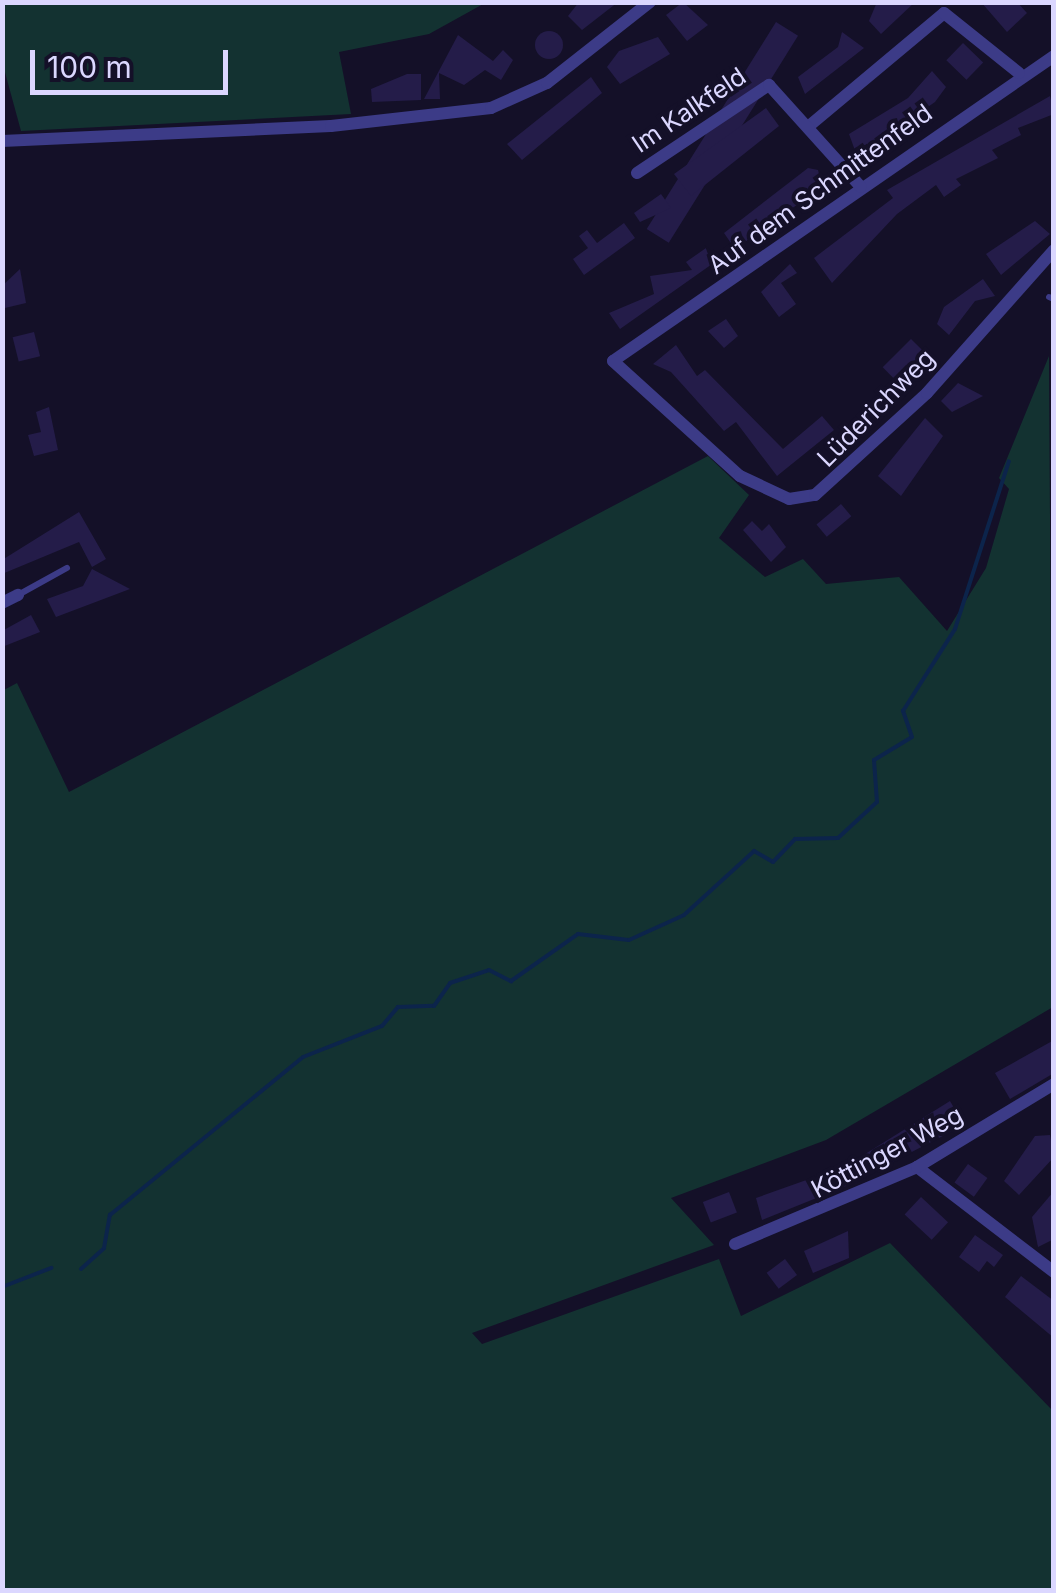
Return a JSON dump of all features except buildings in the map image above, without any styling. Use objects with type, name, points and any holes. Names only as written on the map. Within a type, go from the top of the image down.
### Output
[{"type":"street","points":[[2,141],[341,125],[506,103],[650,2]]},
{"type":"street","points":[[809,126],[947,8],[1019,73]]},
{"type":"street","name":"Auf dem Schmittenfeld","points":[[613,361],[1019,73],[1054,56]]},
{"type":"street","name":"Im Kalkfeld","points":[[637,173],[756,86],[769,85],[861,188]]},
{"type":"street","name":"Lüderichweg","points":[[613,361],[740,476],[790,499],[814,495],[927,393],[1054,250]]},
{"type":"street","points":[[2,602],[18,595]]},
{"type":"street","name":"Köttinger Weg","points":[[735,1244],[917,1167],[1054,1084]]},
{"type":"street","points":[[917,1167],[1054,1272]]},
{"type":"lane","points":[[18,595],[68,568]]},
{"type":"green space","points":[[2,3],[485,3],[429,34],[339,52],[351,114],[21,131],[3,65]]},
{"type":"green space","points":[[1049,356],[1053,1007],[826,1140],[671,1198],[714,1245],[472,1333],[482,1344],[719,1259],[741,1316],[890,1243],[1053,1411],[1053,1590],[3,1590],[2,691],[17,683],[69,792],[708,456],[749,495],[719,538],[765,577],[803,559],[826,584],[899,577],[947,631],[986,568],[1009,489],[999,478]]},
{"type":"waterway","points":[[81,1269],[104,1248],[110,1215],[303,1057],[382,1026],[398,1007],[434,1006],[450,983],[489,970],[511,981],[578,934],[629,940],[684,915],[754,851],[773,862],[795,839],[838,838],[877,802],[874,760],[912,737],[903,711],[955,629],[1009,461]]},
{"type":"waterway","points":[[2,1287],[51,1268]]}]
